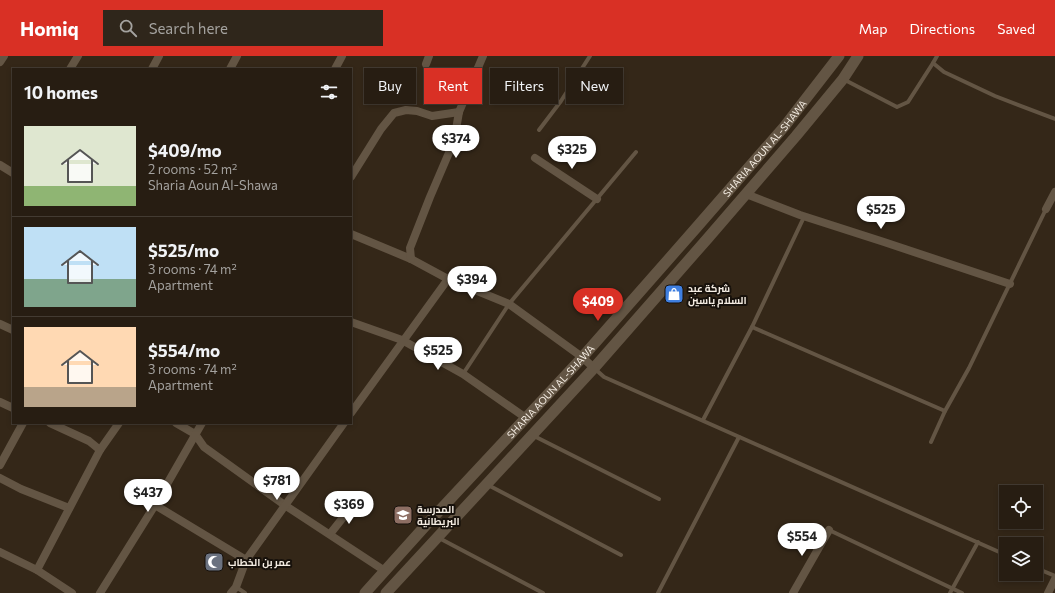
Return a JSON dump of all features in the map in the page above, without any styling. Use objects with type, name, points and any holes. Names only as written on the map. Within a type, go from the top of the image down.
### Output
[{"type":"main road","name":"SHARIA AOUN AL-SHAWA","points":[[365,593],[582,357],[780,132],[839,56]]},
{"type":"main road","name":"SHARIA AOUN AL-SHAWA","points":[[390,592],[436,537],[594,368],[746,194],[843,79],[858,56]]},
{"type":"street","points":[[0,62],[4,56]]},
{"type":"street","points":[[71,68],[78,56]]},
{"type":"street","points":[[153,68],[159,56]]},
{"type":"street","points":[[231,68],[238,56]]},
{"type":"street","points":[[335,68],[342,56]]},
{"type":"street","points":[[411,259],[410,248],[454,141],[459,112],[483,56]]},
{"type":"street","points":[[352,175],[381,129],[394,113],[406,110],[417,111],[432,116],[459,112]]},
{"type":"street","points":[[535,158],[597,199]]},
{"type":"street","points":[[0,165],[12,171]]},
{"type":"street","points":[[1046,209],[1055,192]]},
{"type":"street","points":[[746,194],[804,217],[1010,284]]},
{"type":"street","points":[[352,234],[411,259],[448,279],[509,304],[582,357],[594,368]]},
{"type":"street","points":[[352,412],[402,340],[448,279]]},
{"type":"street","points":[[352,322],[402,340],[463,374],[526,418]]},
{"type":"street","points":[[0,324],[12,330]]},
{"type":"street","points":[[0,402],[12,408]]},
{"type":"street","points":[[0,464],[23,424]]},
{"type":"street","points":[[52,424],[88,441],[100,450]]},
{"type":"street","points":[[37,570],[100,450],[118,424]]},
{"type":"street","points":[[178,424],[195,434],[204,447],[286,506],[385,571]]},
{"type":"street","points":[[100,593],[155,505],[201,424]]},
{"type":"street","points":[[233,590],[246,560],[343,424]]},
{"type":"street","points":[[0,478],[21,489],[69,508]]},
{"type":"street","points":[[155,505],[246,560]]},
{"type":"street","points":[[330,534],[353,505]]},
{"type":"street","points":[[793,593],[830,530]]},
{"type":"street","points":[[0,552],[37,570],[72,593]]},
{"type":"street","points":[[1048,593],[1055,577]]},
{"type":"lane","points":[[538,130],[560,101],[590,56]]},
{"type":"lane","points":[[843,79],[897,107],[908,102],[937,56]]},
{"type":"lane","points":[[933,63],[944,72],[995,96],[1055,119]]},
{"type":"lane","points":[[463,374],[509,304],[636,152]]},
{"type":"lane","points":[[931,442],[945,411],[969,368],[1046,209]]},
{"type":"lane","points":[[703,420],[752,327],[804,217]]},
{"type":"lane","points":[[752,327],[945,411]]},
{"type":"lane","points":[[594,368],[604,377],[999,552]]},
{"type":"lane","points":[[532,434],[659,499]]},
{"type":"lane","points":[[658,593],[739,437]]},
{"type":"lane","points":[[486,484],[621,555]]},
{"type":"lane","points":[[830,530],[951,591],[962,593]]},
{"type":"lane","points":[[436,537],[543,593]]},
{"type":"lane","points":[[951,591],[978,542]]},
{"type":"lane","points":[[1043,571],[1055,577]]},
{"type":"lane","points":[[233,590],[245,593]]},
{"type":"place","name":"شركة عبد السلام ياسين","points":[[674,294]]},
{"type":"place","name":"المدرسة البريطانية","points":[[403,515]]},
{"type":"place","name":"عمر بن الخطاب","points":[[214,562]]}]
